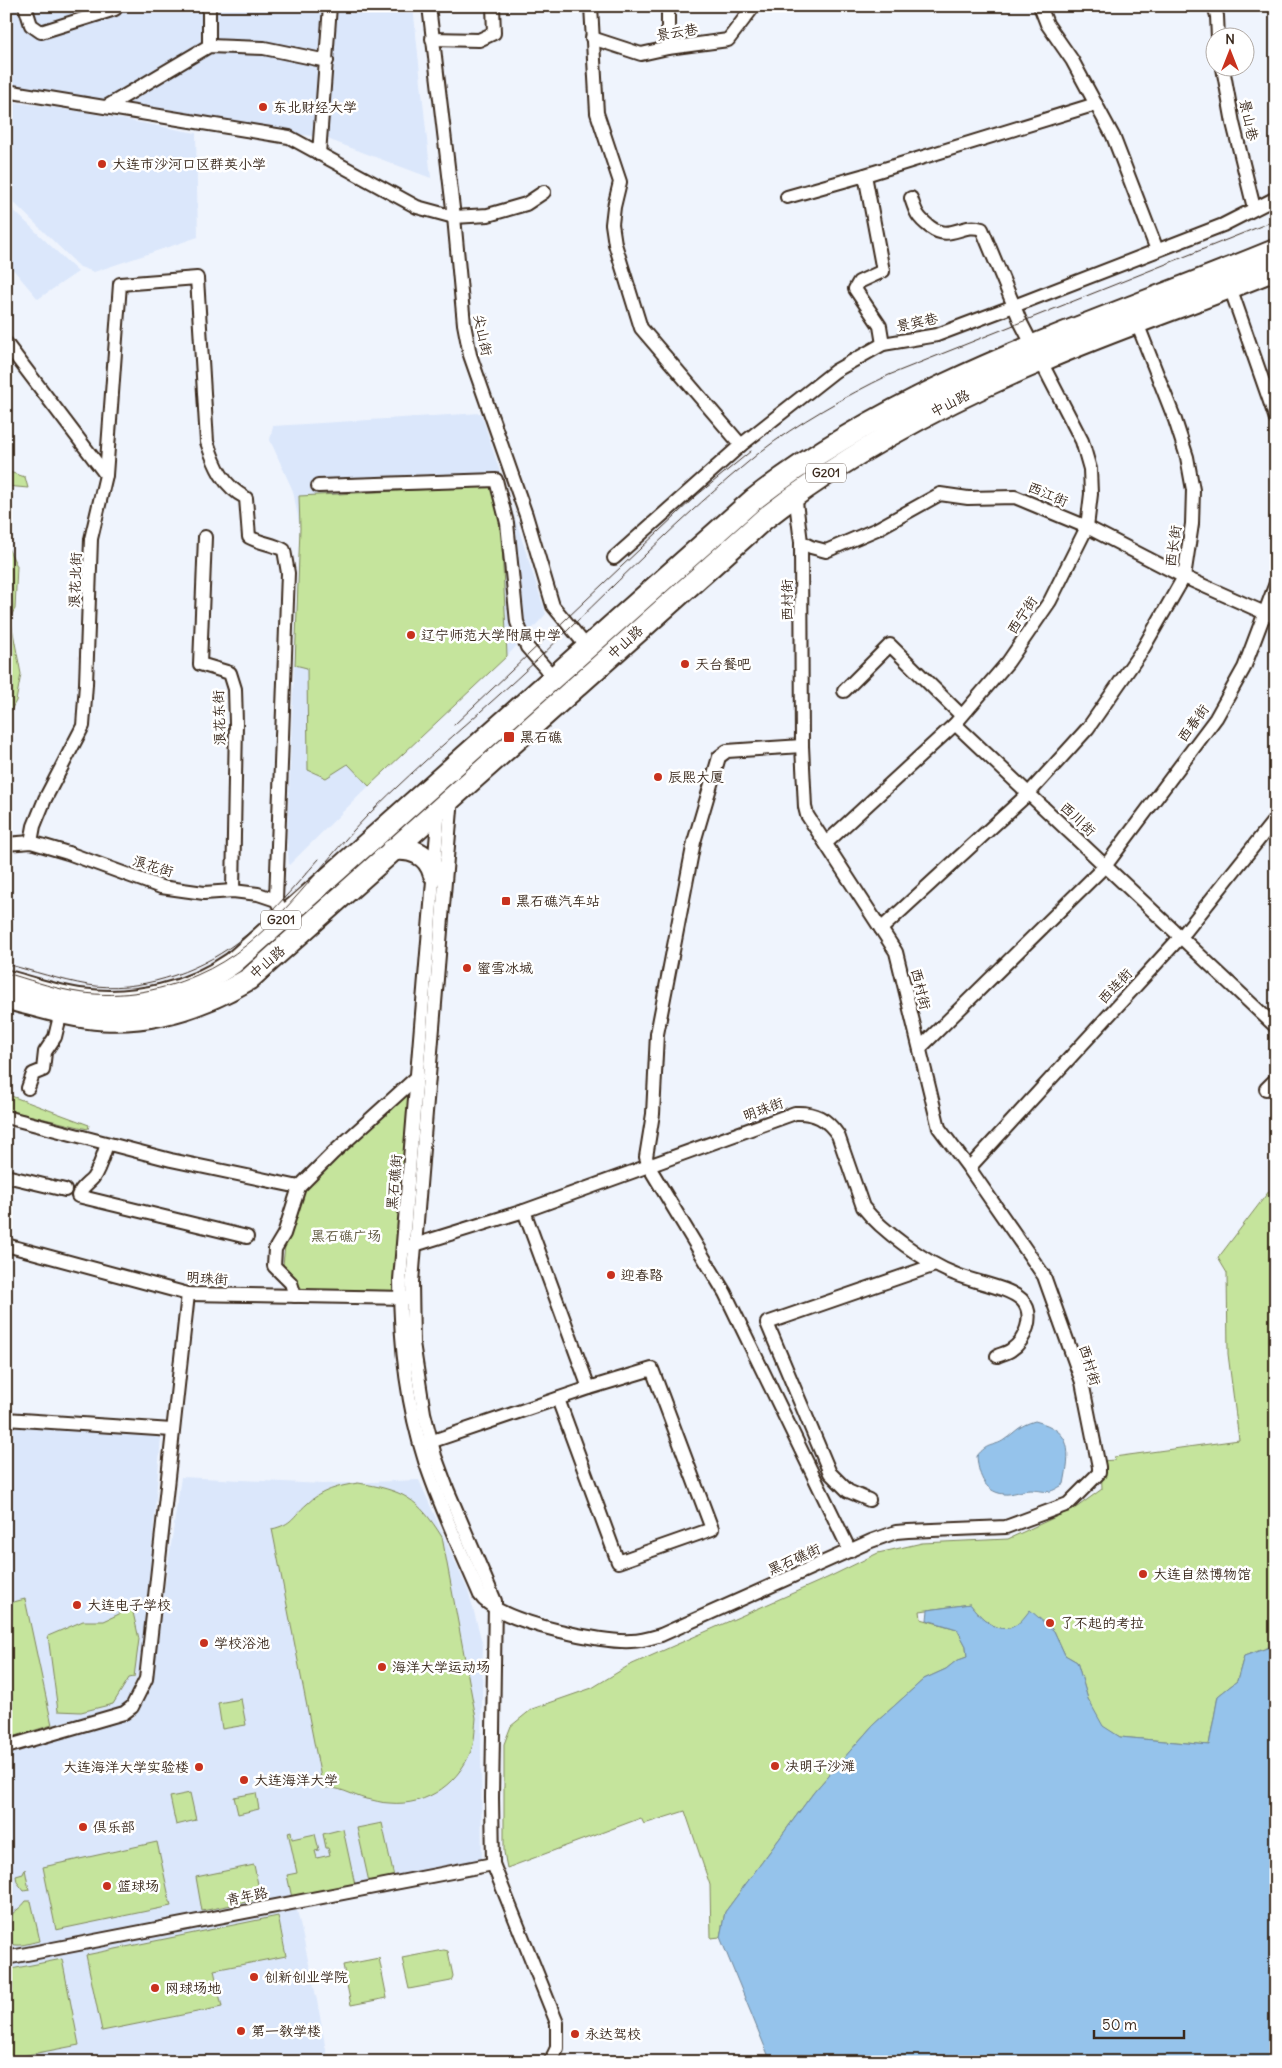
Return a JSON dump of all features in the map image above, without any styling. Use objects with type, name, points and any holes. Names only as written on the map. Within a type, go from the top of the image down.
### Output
[{"type":"highway","name":"中山路","points":[[6,998],[61,1012],[104,1019],[151,1017],[176,1011],[227,992],[249,979],[392,850],[439,813],[764,519],[795,494],[863,450],[959,398],[1036,353],[1276,250]]},
{"type":"highway","name":"中山路","points":[[6,981],[84,1000],[126,1001],[171,993],[217,974],[233,963],[281,908],[391,822],[753,500],[788,472],[894,409],[948,381],[1137,323],[1276,269]]},
{"type":"highway","points":[[439,813],[447,789],[495,745],[506,720]]},
{"type":"highway","points":[[392,850],[406,849],[421,854],[432,865],[434,874]]},
{"type":"street","points":[[25,6],[31,25],[41,32],[115,9],[116,6]]},
{"type":"street","points":[[209,6],[209,46]]},
{"type":"street","points":[[319,154],[330,6]]},
{"type":"street","name":"尖山街","points":[[429,6],[454,217],[464,324],[470,355],[523,506],[553,606],[588,647]]},
{"type":"street","points":[[432,39],[479,40],[494,32],[493,6]]},
{"type":"street","points":[[591,6],[596,113],[620,182],[612,224],[615,244],[641,328],[741,445]]},
{"type":"street","points":[[668,6],[668,48]]},
{"type":"street","name":"景云巷","points":[[592,38],[641,54],[668,48],[728,40],[754,6]]},
{"type":"street","points":[[1040,6],[1047,24],[1072,60],[1113,136],[1157,250]]},
{"type":"street","points":[[1214,6],[1218,28]]},
{"type":"street","points":[[106,107],[209,46],[264,48],[327,61]]},
{"type":"street","name":"景山巷","points":[[1226,78],[1233,123],[1254,208]]},
{"type":"street","points":[[6,91],[289,137],[417,208],[454,217],[488,216],[526,204],[544,192]]},
{"type":"street","points":[[788,197],[1096,104]]},
{"type":"street","points":[[865,175],[883,271],[859,282],[855,289],[880,326],[883,344]]},
{"type":"street","name":"西宁街","points":[[826,843],[958,719],[1008,662],[1050,601],[1087,527],[1091,494],[1090,469],[1082,441],[1036,353],[982,229],[975,227],[944,234],[937,232],[918,218],[911,198]]},
{"type":"street","name":"景宾巷","points":[[614,558],[741,445],[835,371],[883,344],[937,335],[1223,225],[1276,198]]},
{"type":"street","name":"浪花北街","points":[[31,842],[34,826],[45,800],[82,726],[86,684],[91,539],[106,475],[120,284],[197,278],[207,442],[215,465],[224,481],[238,494],[246,498],[249,537],[260,543],[284,550],[287,560],[281,908]]},
{"type":"street","points":[[1230,287],[1276,419]]},
{"type":"street","name":"西长街","points":[[881,929],[1029,793],[1088,728],[1141,652],[1184,577],[1192,524],[1193,490],[1187,457],[1175,420],[1137,323]]},
{"type":"street","points":[[6,343],[106,475]]},
{"type":"street","points":[[318,486],[496,480],[507,523],[517,622],[527,647],[554,678]]},
{"type":"street","name":"西村街","points":[[795,494],[801,542],[802,746],[807,815],[896,952],[939,1128],[1044,1276],[1082,1382],[1099,1473]]},
{"type":"street","name":"西江街","points":[[801,542],[826,551],[877,529],[940,494],[968,498],[1015,497],[1087,527],[1184,577],[1270,615]]},
{"type":"street","name":"浪花东街","points":[[205,538],[200,664],[230,672],[235,689],[236,723],[232,890]]},
{"type":"street","name":"西春街","points":[[920,1048],[1106,865],[1216,718],[1244,668],[1270,615],[1276,583]]},
{"type":"street","name":"西川街","points":[[844,691],[890,645],[1029,793],[1276,1026]]},
{"type":"street","points":[[802,746],[727,751],[719,757],[694,842],[657,1034],[653,1114],[646,1157],[650,1167],[725,1293],[850,1551]]},
{"type":"street","points":[[391,822],[439,813]]},
{"type":"street","name":"黑石礁街","points":[[439,813],[448,852]]},
{"type":"street","name":"黑石礁街","points":[[409,1247],[448,852],[439,813]]},
{"type":"street","name":"黑石礁街","points":[[439,813],[417,1077],[409,1247],[402,1345],[404,1369],[412,1409],[426,1443],[444,1512],[480,1595],[496,1608],[535,1623],[590,1637],[629,1642],[645,1640],[661,1635],[896,1532],[1006,1527],[1068,1504],[1099,1473]]},
{"type":"street","name":"西连街","points":[[969,1168],[1182,936],[1276,818]]},
{"type":"street","name":"浪花街","points":[[6,844],[31,842],[68,853],[161,887],[204,893],[232,890],[258,894],[281,908]]},
{"type":"street","points":[[28,1088],[33,1074],[43,1070],[45,1052],[55,1037],[61,1012]]},
{"type":"street","points":[[295,1296],[291,1283],[274,1266],[275,1249],[284,1234],[299,1187],[333,1152],[417,1077]]},
{"type":"street","points":[[1266,1089],[1276,1079]]},
{"type":"street","name":"明珠街","points":[[409,1247],[524,1211],[795,1113],[810,1113],[831,1125],[838,1135],[863,1207],[871,1217],[935,1265],[954,1274],[1011,1293],[1021,1299],[1027,1307],[1026,1330],[1011,1350],[996,1356]]},
{"type":"street","points":[[6,1117],[171,1160],[299,1187]]},
{"type":"street","points":[[107,1144],[92,1180],[80,1191],[78,1196],[247,1237]]},
{"type":"street","points":[[6,1176],[65,1190]]},
{"type":"street","points":[[524,1211],[589,1388]]},
{"type":"street","name":"明珠街","points":[[6,1245],[188,1294],[406,1298]]},
{"type":"street","points":[[869,1500],[848,1491],[830,1473],[767,1323],[935,1265]]},
{"type":"street","points":[[6,1747],[124,1713],[132,1707],[146,1679],[188,1294]]},
{"type":"street","points":[[426,1443],[589,1388],[652,1369],[712,1529],[618,1562],[558,1399]]},
{"type":"street","points":[[6,1419],[172,1430]]},
{"type":"street","points":[[496,1608],[492,1798],[493,1864],[557,2023],[557,2048],[550,2062]]},
{"type":"street","name":"青年路","points":[[6,1958],[493,1864]]},
{"type":"shaded area","name":"东北财经大学","points":[[6,6],[413,6],[431,178],[322,137],[198,123],[6,92]]},
{"type":"shaded area","name":"大连市沙河口区群英小学","points":[[6,101],[84,112],[196,133],[198,237],[94,272],[80,267],[6,195]]},
{"type":"shaded area","points":[[6,203],[78,272],[38,299],[6,261]]},
{"type":"shaded area","name":"辽宁师范大学附属中学","points":[[481,413],[546,614],[507,656],[369,786],[289,865],[287,839],[300,528],[293,491],[270,440],[273,426]]},
{"type":"shaded area","name":"大连电子学校","points":[[6,1425],[152,1433],[161,1438],[145,1629],[138,1675],[123,1710],[52,1725],[6,1739]]},
{"type":"shaded area","name":"大连海洋大学","points":[[181,1477],[323,1484],[419,1480],[469,1593],[483,1646],[481,1751],[482,1873],[297,1910],[318,2005],[328,2062],[6,2062],[6,1753],[31,1743],[134,1717],[151,1680]]},
{"type":"green space","points":[[6,471],[25,477],[28,488],[6,486]]},
{"type":"green space","name":"辽宁师范大学附属中学","points":[[492,486],[501,522],[507,656],[369,786],[348,764],[326,778],[308,770],[307,668],[295,665],[300,528],[299,496]]},
{"type":"green space","points":[[6,544],[17,566],[15,609],[10,617],[21,674],[16,701],[6,719]]},
{"type":"green space","name":"黑石礁广场","points":[[413,1084],[396,1292],[303,1290],[283,1265],[285,1246],[306,1188]]},
{"type":"green space","points":[[6,1094],[89,1125],[88,1129],[6,1110]]},
{"type":"green space","points":[[1276,1182],[1276,1645],[1244,1656],[1237,1681],[1218,1696],[1209,1745],[1120,1737],[1102,1726],[1088,1699],[1077,1662],[1065,1655],[1054,1631],[1030,1611],[1018,1624],[1010,1628],[1003,1628],[990,1624],[970,1604],[920,1611],[921,1619],[957,1629],[966,1646],[967,1657],[924,1679],[873,1725],[814,1792],[725,1912],[720,1937],[711,1938],[710,1885],[685,1811],[644,1824],[641,1818],[507,1868],[504,1852],[504,1744],[511,1726],[532,1709],[592,1688],[628,1666],[827,1578],[878,1553],[922,1543],[1008,1539],[1077,1507],[1102,1489],[1101,1461],[1115,1460],[1114,1457],[1239,1440],[1228,1354],[1227,1273],[1218,1258]]},
{"type":"green space","name":"海洋大学运动场","points":[[358,1483],[387,1489],[408,1498],[425,1513],[442,1537],[476,1718],[473,1745],[461,1770],[442,1789],[417,1801],[386,1803],[366,1799],[340,1790],[323,1788],[272,1529],[284,1525],[318,1495],[337,1487]]},
{"type":"green space","points":[[25,1599],[52,1725],[6,1739],[6,1604]]},
{"type":"green space","points":[[132,1608],[139,1639],[134,1677],[129,1678],[113,1704],[81,1712],[58,1711],[48,1636],[83,1621],[104,1621]]},
{"type":"green space","points":[[241,1699],[246,1725],[222,1729],[218,1703]]},
{"type":"green space","points":[[190,1793],[196,1820],[176,1825],[170,1797]]},
{"type":"green space","points":[[256,1793],[259,1809],[238,1814],[234,1797]]},
{"type":"green space","points":[[382,1823],[394,1877],[369,1882],[357,1828]]},
{"type":"green space","points":[[343,1829],[355,1885],[292,1898],[287,1875],[297,1873],[288,1832],[291,1831],[292,1839],[315,1834],[319,1850],[315,1851],[317,1858],[330,1855],[328,1848],[326,1848],[323,1834]]},
{"type":"green space","name":"篮球场","points":[[157,1842],[171,1906],[56,1930],[43,1867]]},
{"type":"green space","points":[[254,1865],[261,1899],[202,1911],[196,1877]]},
{"type":"green space","points":[[25,1869],[29,1890],[24,1891],[17,1882],[16,1876],[23,1874]]},
{"type":"green space","points":[[26,1901],[31,1901],[40,1941],[22,1945],[12,1944],[7,1937],[7,1922],[11,1915]]},
{"type":"green space","name":"网球场地","points":[[278,1916],[286,1956],[214,1970],[222,2007],[102,2031],[86,1955]]},
{"type":"green space","points":[[444,1950],[448,1951],[453,1976],[451,1981],[409,1989],[402,1958]]},
{"type":"green space","points":[[379,1958],[387,1998],[351,2005],[343,1965]]},
{"type":"green space","points":[[62,1959],[79,2045],[6,2059],[6,1970]]},
{"type":"water","points":[[1035,1421],[1048,1425],[1063,1437],[1068,1453],[1064,1484],[1054,1490],[1028,1490],[1007,1494],[991,1489],[980,1475],[977,1456],[984,1449],[1000,1442],[1021,1427]]},
{"type":"water","points":[[970,1604],[984,1619],[996,1627],[1010,1628],[1016,1625],[1030,1610],[1054,1631],[1065,1655],[1077,1662],[1088,1699],[1103,1726],[1120,1737],[1209,1745],[1218,1696],[1237,1681],[1244,1656],[1276,1645],[1276,2062],[771,2062],[720,1937],[725,1912],[814,1792],[873,1725],[924,1679],[967,1657],[966,1646],[957,1629],[927,1620],[928,1610]]},
{"type":"tram line","points":[[6,973],[71,991],[119,994],[151,990],[182,981],[223,961],[247,945],[269,925],[290,904],[348,836],[389,795],[537,660],[702,502],[774,442],[822,411],[889,375],[1276,220]]},
{"type":"tram line","points":[[454,725],[696,496],[751,451]]},
{"type":"tram line","points":[[6,964],[78,983],[107,987],[146,983],[185,972],[220,954],[247,934],[269,914],[319,859]]},
{"type":"place","name":"东北财经大学","points":[[263,107]]},
{"type":"place","name":"大连市沙河口区群英小学","points":[[102,164]]},
{"type":"place","name":"辽宁师范大学附属中学","points":[[411,635]]},
{"type":"place","name":"天台餐吧","points":[[685,664]]},
{"type":"place","name":"黑石礁","points":[[509,737]]},
{"type":"place","name":"辰熙大厦","points":[[658,777]]},
{"type":"place","name":"黑石礁汽车站","points":[[506,901]]},
{"type":"place","name":"蜜雪冰城","points":[[467,968]]},
{"type":"place","name":"迎春路","points":[[611,1275]]},
{"type":"place","name":"大连自然博物馆","points":[[1143,1574]]},
{"type":"place","name":"大连电子学校","points":[[77,1605]]},
{"type":"place","name":"了不起的考拉","points":[[1050,1623]]},
{"type":"place","name":"学校浴池","points":[[204,1643]]},
{"type":"place","name":"海洋大学运动场","points":[[382,1667]]},
{"type":"place","name":"决明子沙滩","points":[[775,1766]]},
{"type":"place","name":"大连海洋大学实验楼","points":[[199,1767]]},
{"type":"place","name":"大连海洋大学","points":[[244,1780]]},
{"type":"place","name":"俱乐部","points":[[83,1827]]},
{"type":"place","name":"篮球场","points":[[107,1886]]},
{"type":"place","name":"创新创业学院","points":[[254,1977]]},
{"type":"place","name":"网球场地","points":[[155,1988]]},
{"type":"place","name":"第一教学楼","points":[[241,2031]]},
{"type":"place","name":"永达驾校","points":[[575,2034]]}]
